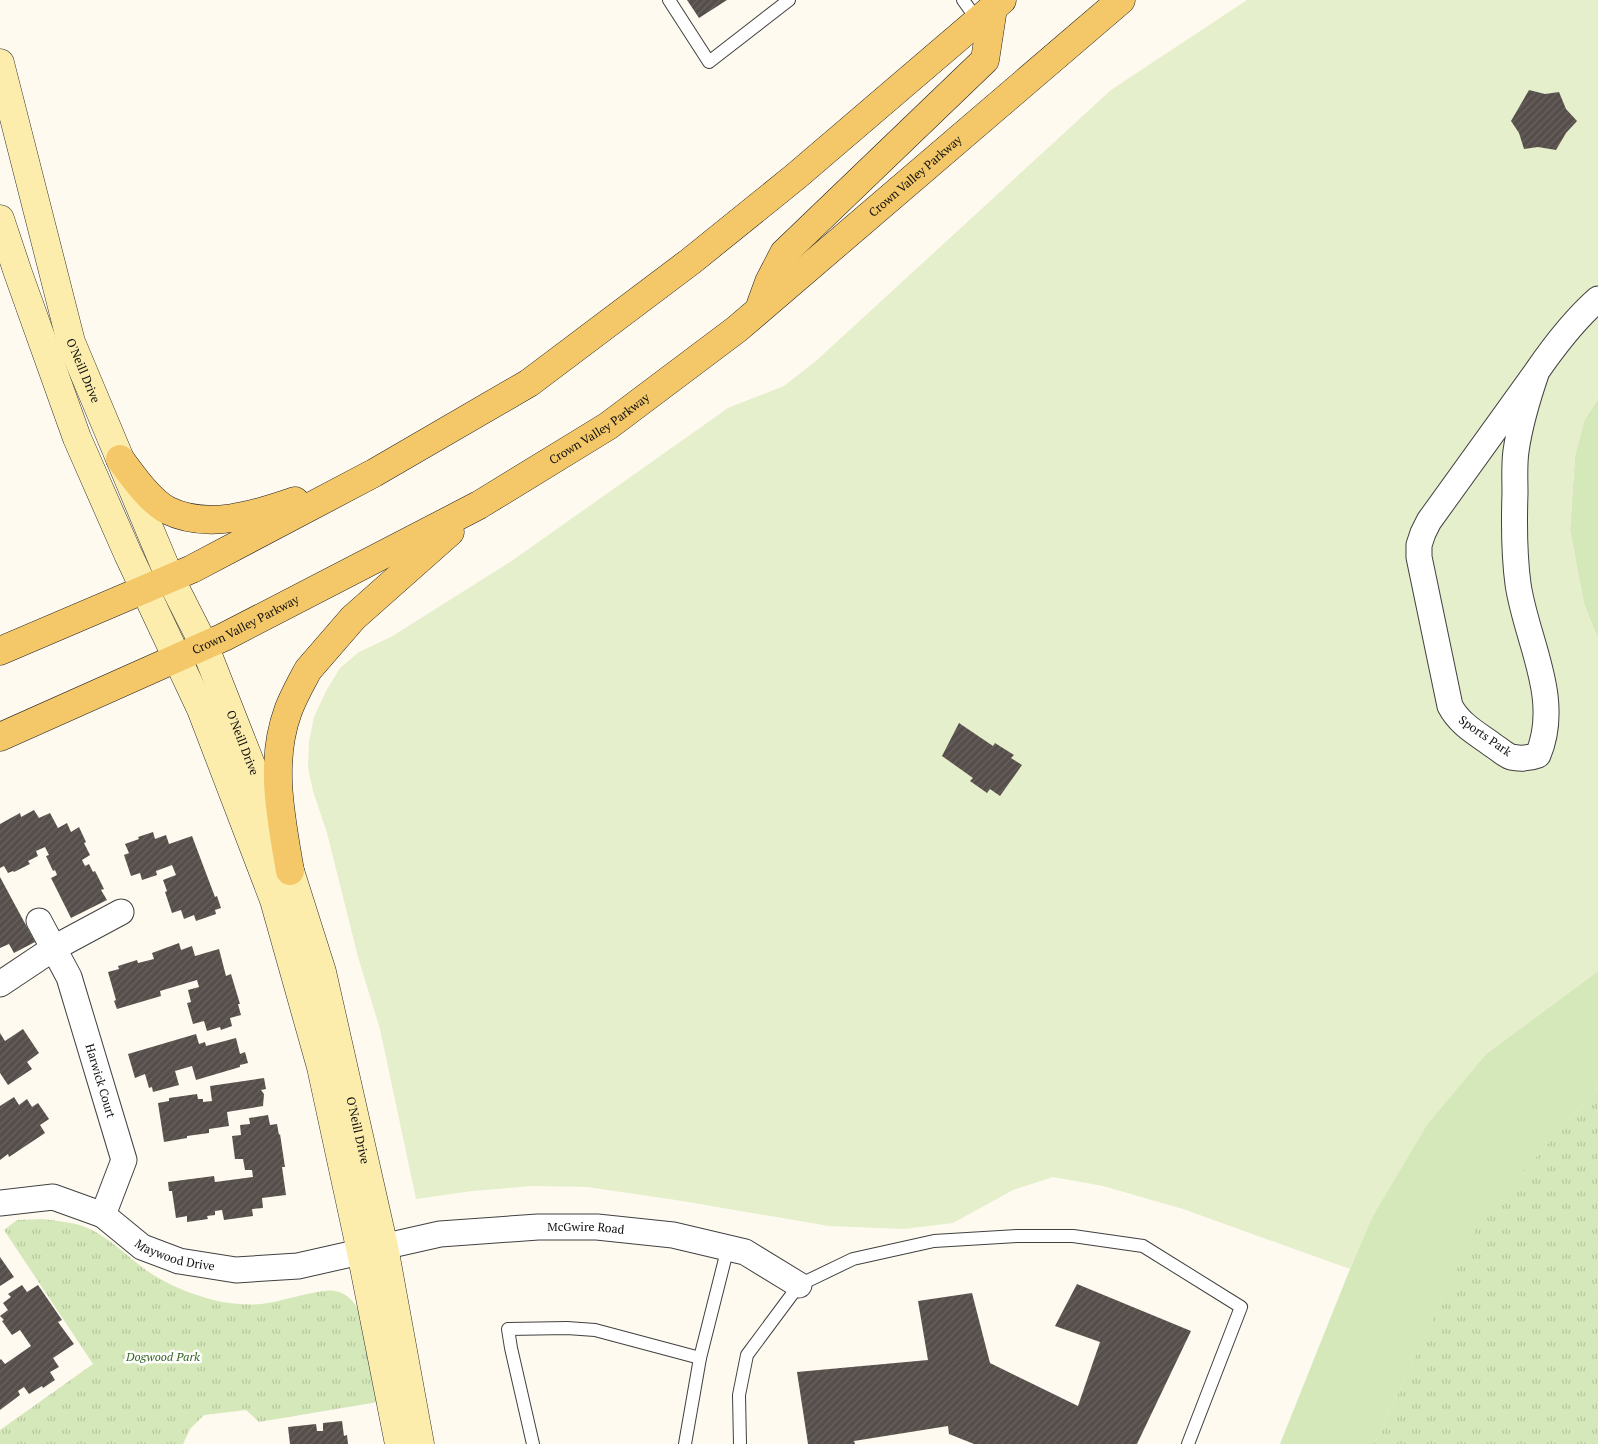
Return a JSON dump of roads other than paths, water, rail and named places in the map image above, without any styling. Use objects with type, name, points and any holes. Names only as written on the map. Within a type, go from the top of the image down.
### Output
[{"type":"main road","name":"Crown Valley Parkway","points":[[0,737],[224,637],[479,505],[608,426],[737,329],[1121,0]]},
{"type":"main road","points":[[758,310],[769,282],[784,253],[985,60],[985,6]]},
{"type":"main road","points":[[0,651],[192,569],[374,473],[529,383],[795,177],[985,6]]},
{"type":"main road","name":"O'Neill Drive","points":[[0,63],[71,342],[170,578],[204,646],[257,780],[290,871],[322,972],[373,1249],[399,1444]]},
{"type":"main road","name":"O'Neill Drive","points":[[0,219],[77,438],[201,709],[274,900],[373,1249],[420,1444]]},
{"type":"main road","points":[[120,459],[144,490],[166,509],[191,518],[219,519],[247,516],[374,473]]},
{"type":"main road","points":[[290,871],[280,815],[278,759],[282,732],[288,711],[308,670],[353,618],[479,505]]},
{"type":"street","name":"Sports Park","points":[[1537,371],[1525,404],[1516,453],[1514,518],[1518,586],[1542,679],[1546,715],[1544,735],[1538,755],[1531,758],[1521,758],[1510,756],[1463,724],[1450,706],[1421,566],[1419,545],[1429,521],[1537,371],[1566,331],[1598,298]]},
{"type":"street","points":[[0,984],[54,948],[121,912]]},
{"type":"street","name":"Harwick Court","points":[[39,921],[69,977],[124,1160],[103,1216]]},
{"type":"street","name":"Maywood Drive","points":[[0,1203],[53,1197],[103,1216],[142,1247],[179,1261],[236,1270],[298,1266],[373,1249]]},
{"type":"street","name":"McGwire Road","points":[[373,1249],[440,1234],[538,1227],[597,1227],[674,1235],[728,1247],[745,1252],[799,1285]]},
{"type":"lane","points":[[668,0],[709,62],[788,0]]},
{"type":"lane","points":[[740,1444],[739,1395],[747,1355],[799,1285],[852,1259],[934,1241],[1017,1236],[1073,1236],[1143,1246],[1241,1307],[1188,1444]]},
{"type":"lane","points":[[685,1444],[700,1358],[728,1247]]},
{"type":"lane","points":[[533,1444],[508,1329],[567,1328],[596,1330],[700,1358]]},
{"type":"park label","name":"Dogwood Park","points":[[163,1357]]}]
